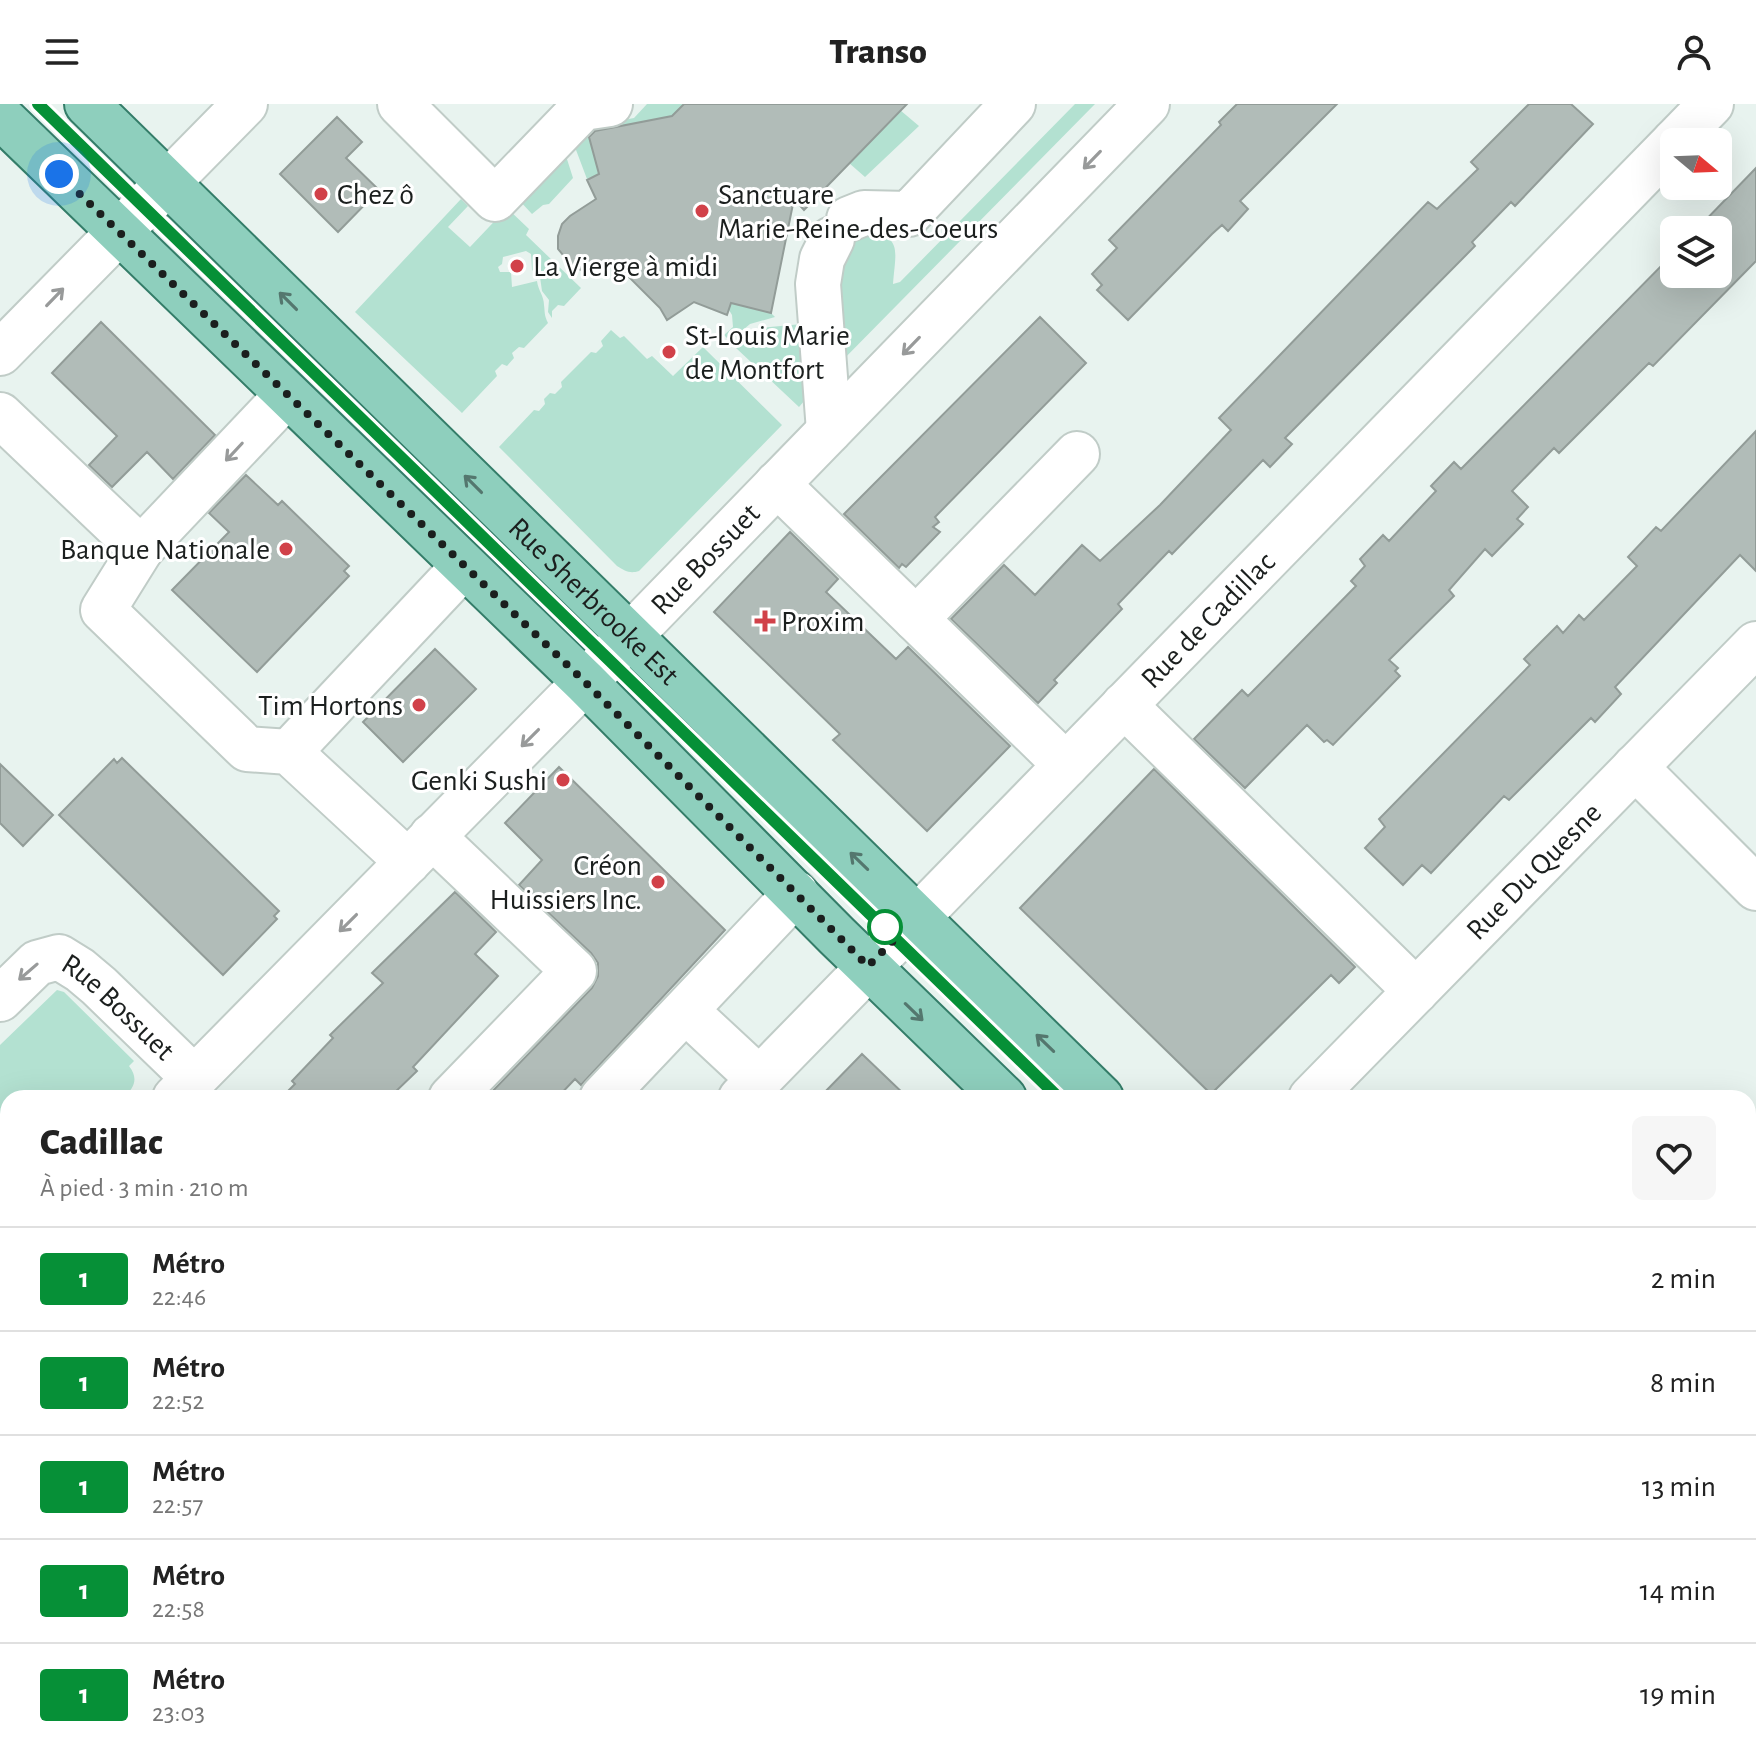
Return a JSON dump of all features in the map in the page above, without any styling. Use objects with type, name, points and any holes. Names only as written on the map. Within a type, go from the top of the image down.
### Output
[{"type":"main road","name":"Rue Sherbrooke Est","points":[[87,104],[1093,1090]]},
{"type":"main road","points":[[0,116],[585,682],[996,1090]]},
{"type":"street","points":[[0,353],[245,104]]},
{"type":"street","points":[[400,104],[495,199],[583,108],[610,104]]},
{"type":"street","points":[[829,431],[818,284],[822,259],[841,229],[864,213],[909,214],[1013,104]]},
{"type":"street","name":"Rue Bossuet","points":[[0,999],[37,963],[59,957],[99,986],[184,1088],[585,682],[1147,104]]},
{"type":"street","name":"Rue de Cadillac","points":[[1688,128],[1711,104]]},
{"type":"street","name":"Rue de Cadillac","points":[[750,1088],[1660,156]]},
{"type":"street","points":[[287,395],[141,549],[103,610],[247,749],[289,752],[420,849],[574,971],[459,1090]]},
{"type":"street","points":[[0,415],[141,549]]},
{"type":"street","points":[[916,619],[1077,454]]},
{"type":"street","points":[[777,484],[1066,765]]},
{"type":"street","points":[[289,752],[464,566]]},
{"type":"street","name":"Rue Du Quesne","points":[[1319,1090],[1756,644]]},
{"type":"street","points":[[1124,705],[1416,991]]},
{"type":"street","points":[[1635,767],[1756,888]]},
{"type":"street","points":[[610,1090],[796,893]]},
{"type":"street","points":[[686,1011],[750,1088]]},
{"type":"green space","points":[[647,104],[684,104],[672,116],[588,132],[599,174],[587,179],[573,142],[587,127],[634,118]]},
{"type":"green space","points":[[1075,104],[1095,104],[834,369],[832,270],[860,229],[884,236],[894,245],[893,284],[900,282]]},
{"type":"green space","points":[[900,110],[919,126],[865,177],[849,163]]},
{"type":"green space","points":[[566,156],[573,178],[549,204],[532,214],[517,198]]},
{"type":"green space","points":[[461,199],[468,206],[448,227],[470,247],[507,208],[529,229],[526,235],[581,288],[564,306],[558,305],[552,311],[552,318],[540,277],[532,270],[531,254],[526,251],[503,257],[498,267],[500,272],[511,272],[512,287],[537,281],[548,323],[524,348],[519,347],[512,353],[514,358],[507,366],[502,364],[495,371],[497,376],[462,413],[355,312]]},
{"type":"green space","points":[[731,303],[771,313],[775,317],[750,324],[730,341],[724,335],[733,327],[729,310]]},
{"type":"green space","points":[[802,324],[805,400],[799,407],[736,348],[760,328]]},
{"type":"green space","points":[[611,330],[620,338],[624,336],[647,359],[652,356],[673,376],[703,347],[782,425],[639,571],[633,572],[617,566],[499,447],[534,410],[539,411],[545,404],[544,399],[562,387],[561,382],[591,352],[596,353],[603,346],[601,341]]},
{"type":"green space","points":[[57,990],[64,992],[134,1061],[129,1066],[134,1083],[130,1090],[0,1090],[0,1045]]},
{"type":"building","name":"Sanctuare Marie-Reine-des-Coeurs","points":[[684,104],[907,104],[804,210],[794,199],[771,313],[731,303],[727,315],[694,302],[667,320],[660,308],[615,263],[584,271],[573,267],[558,249],[562,224],[596,199],[587,180],[599,174],[589,137],[595,131],[672,116]]},
{"type":"building","points":[[1237,104],[1337,104],[1240,201],[1248,209],[1228,231],[1222,225],[1128,320],[1097,290],[1102,285],[1092,274],[1117,248],[1109,240],[1221,125],[1219,122]]},
{"type":"building","points":[[1529,104],[1571,104],[1593,124],[1515,206],[1511,202],[1472,242],[1475,246],[1285,438],[1292,444],[1270,467],[1263,460],[1172,554],[1169,551],[1118,604],[1122,609],[1054,680],[1057,683],[1038,703],[951,619],[1004,565],[1035,595],[1082,545],[1100,561],[1160,505],[1231,430],[1219,418],[1428,202],[1437,209],[1478,169],[1471,162]]},
{"type":"building","points":[[337,117],[362,142],[346,158],[379,190],[338,232],[280,174]]},
{"type":"building","points":[[1756,168],[1756,261],[1732,285],[1732,216],[1710,216],[1725,200],[1732,200],[1732,193]]},
{"type":"building","points":[[1660,267],[1660,288],[1730,288],[1653,366],[1649,363],[1559,453],[1554,448],[1512,491],[1528,507],[1517,519],[1523,524],[1492,556],[1485,549],[1449,590],[1454,596],[1389,660],[1398,668],[1395,671],[1400,676],[1333,745],[1327,740],[1324,742],[1307,725],[1245,788],[1194,739],[1242,690],[1248,696],[1356,586],[1351,581],[1365,566],[1360,559],[1383,535],[1389,541],[1436,491],[1431,486],[1454,462],[1461,469]]},
{"type":"building","points":[[1040,317],[1086,363],[935,517],[939,522],[933,527],[940,532],[906,567],[902,564],[899,568],[844,514]]},
{"type":"building","points":[[101,322],[215,435],[173,479],[147,452],[112,487],[89,465],[117,436],[52,373]]},
{"type":"building","points":[[1756,431],[1756,571],[1740,555],[1615,687],[1621,694],[1595,722],[1591,718],[1509,800],[1504,796],[1431,873],[1422,865],[1403,885],[1365,848],[1385,827],[1379,819],[1530,665],[1524,659],[1557,626],[1563,633],[1579,615],[1584,620],[1637,566],[1628,557],[1656,527],[1661,531]]},
{"type":"building","points":[[246,475],[278,505],[282,501],[349,566],[344,571],[349,576],[257,672],[172,590],[229,532],[209,513]]},
{"type":"building","points":[[790,532],[838,579],[826,592],[896,659],[908,647],[1010,746],[927,831],[833,740],[840,734],[714,612]]},
{"type":"building","name":"Tim Hortons","points":[[435,649],[476,689],[403,762],[363,722]]},
{"type":"building","points":[[122,758],[279,911],[274,916],[277,919],[223,975],[59,815],[114,759],[117,763]]},
{"type":"building","points":[[0,764],[53,815],[23,846],[0,823]]},
{"type":"building","points":[[559,767],[725,930],[581,1085],[575,1079],[565,1090],[494,1090],[592,988],[598,976],[598,963],[591,953],[519,885],[542,860],[505,823]]},
{"type":"building","points":[[1154,769],[1355,967],[1339,983],[1331,975],[1215,1090],[1207,1090],[1020,908]]},
{"type":"building","points":[[455,892],[496,932],[475,954],[498,976],[413,1067],[417,1071],[397,1090],[289,1090],[295,1084],[292,1081],[333,1038],[330,1035],[383,983],[372,973]]},
{"type":"building","points":[[862,1054],[900,1090],[827,1090]]},
{"type":"metro line","name":"1","points":[[38,104],[1051,1090]]},
{"type":"place","name":"Chez ô","points":[[321,194]]},
{"type":"place","name":"Sanctuare Marie-Reine-des-Coeurs","points":[[702,211]]},
{"type":"place","name":"La Vierge à midi","points":[[517,266]]},
{"type":"place","name":"St-Louis Marie de Montfort","points":[[669,352]]},
{"type":"place","name":"Banque Nationale","points":[[286,549]]},
{"type":"place","name":"Proxim","points":[[765,621]]},
{"type":"place","name":"Tim Hortons","points":[[419,705]]},
{"type":"place","name":"Genki Sushi","points":[[563,780]]},
{"type":"place","name":"Créon Huissiers Inc.","points":[[658,882]]},
{"type":"route","points":[[59,174],[585,682],[868,966],[900,934],[885,927]]}]
